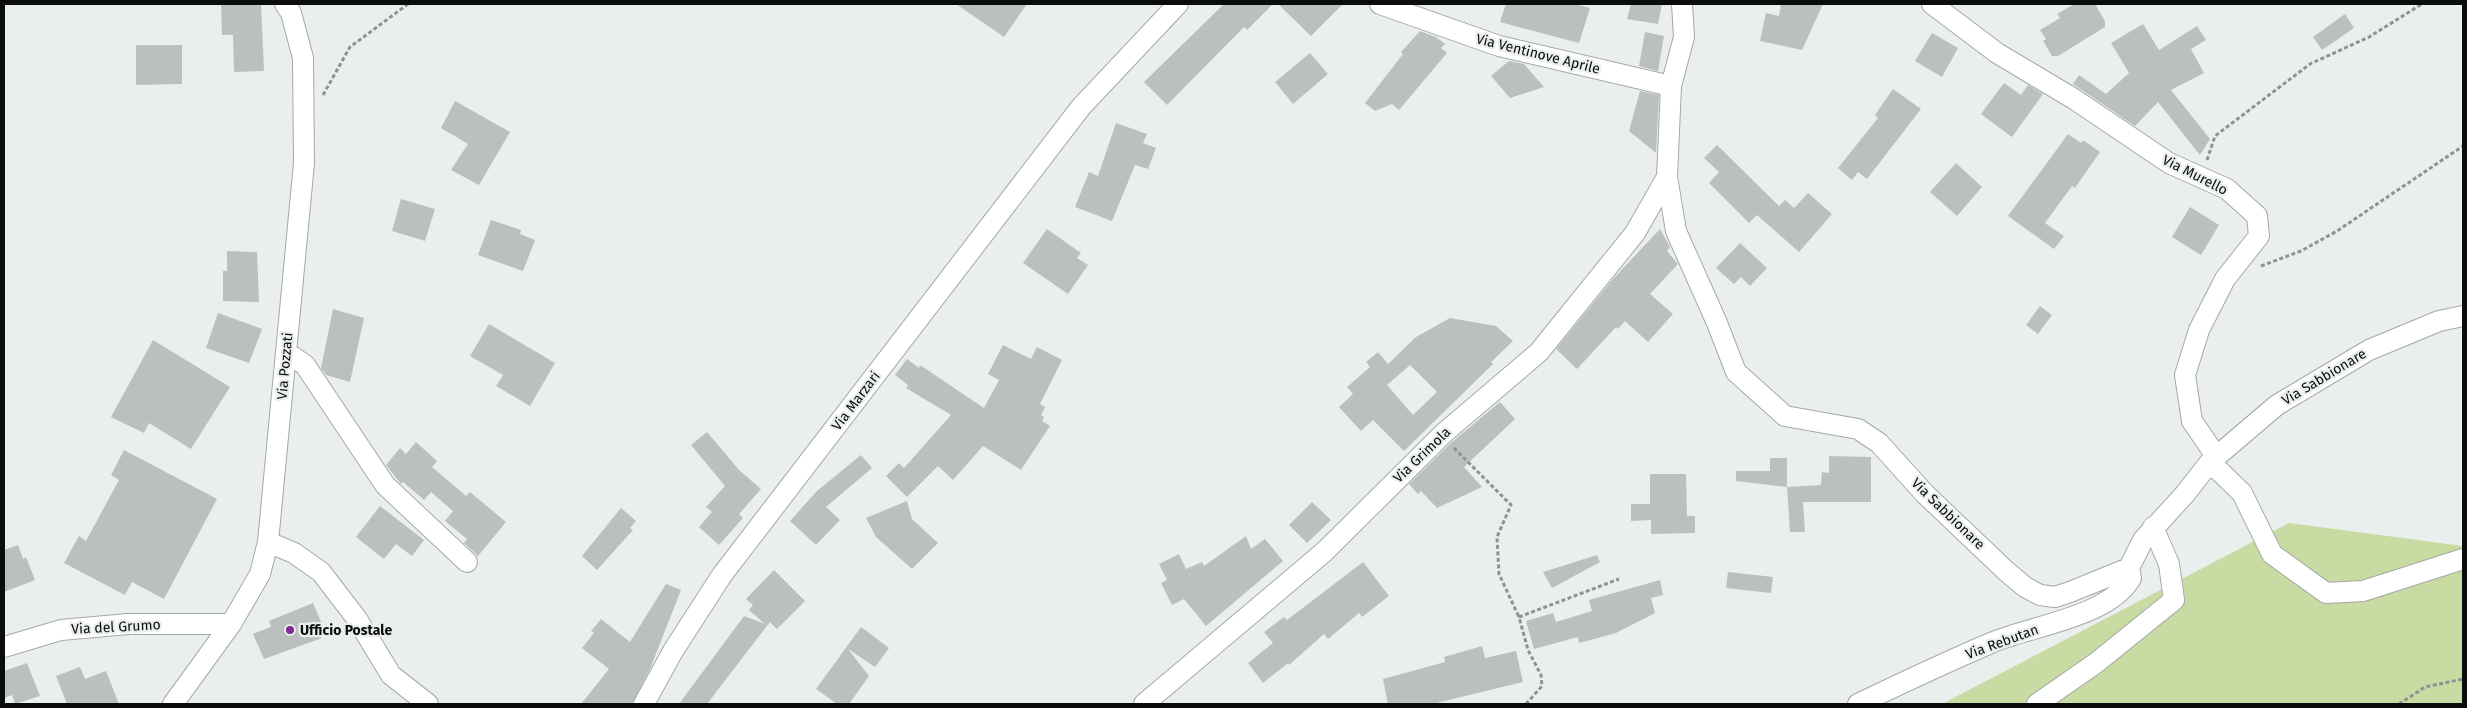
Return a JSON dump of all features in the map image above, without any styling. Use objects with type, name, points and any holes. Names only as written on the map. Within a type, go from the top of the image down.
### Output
[{"type":"street","name":"Via Pozzati","points":[[173,704],[230,624],[260,574],[268,542],[304,147],[303,58],[291,13],[286,4]]},
{"type":"street","name":"Via Marzari","points":[[644,704],[673,651],[722,576],[1081,107],[1178,4]]},
{"type":"street","name":"Via Ventinove Aprile","points":[[1380,4],[1499,46],[1671,86]]},
{"type":"street","name":"Via Sabbionare","points":[[1682,4],[1684,37],[1671,86],[1667,176],[1676,231],[1717,323],[1736,372],[1785,416],[1858,429],[1880,444],[1945,513],[2025,587],[2040,595],[2055,597],[2129,568],[2143,540],[2153,527],[2185,494],[2213,459],[2277,405],[2370,350],[2439,321],[2463,316]]},
{"type":"street","name":"Via Murello","points":[[1932,4],[1997,53],[2074,99],[2169,163],[2227,189],[2258,216],[2259,236],[2225,279],[2199,330],[2185,375],[2192,421],[2213,459],[2242,493],[2272,554],[2326,593],[2363,591],[2463,559]]},
{"type":"street","name":"Via Grimola","points":[[1144,704],[1324,552],[1444,433],[1539,352],[1635,233],[1667,176]]},
{"type":"street","points":[[286,352],[305,365],[385,485],[468,562]]},
{"type":"street","points":[[2037,704],[2096,663],[2174,600],[2169,564],[2153,527]]},
{"type":"street","points":[[268,542],[294,553],[321,572],[357,619],[391,675],[428,704]]},
{"type":"street","name":"Via Rebutan","points":[[1858,704],[1993,642],[2049,625],[2112,598],[2125,588],[2131,578],[2129,568]]},
{"type":"street","name":"Via del Grumo","points":[[4,647],[70,629],[128,624],[230,624]]},
{"type":"path","points":[[320,100],[350,46],[408,4]]},
{"type":"path","points":[[2200,177],[2215,136],[2310,64],[2369,38],[2422,4]]},
{"type":"path","points":[[2259,266],[2301,251],[2337,231],[2463,146]]},
{"type":"path","points":[[1448,443],[1511,505],[1497,537],[1499,574],[1519,617],[1528,650],[1541,674],[1542,686],[1526,704]]},
{"type":"path","points":[[1519,617],[1619,579]]},
{"type":"path","points":[[2399,704],[2425,686],[2463,679]]},
{"type":"green space","points":[[2289,523],[2463,546],[2463,704],[1942,704]]},
{"type":"building","points":[[221,4],[261,4],[264,71],[234,72],[233,35],[222,35]]},
{"type":"building","points":[[956,4],[1027,4],[1004,37]]},
{"type":"building","points":[[1224,4],[1273,4],[1247,30],[1244,27],[1167,105],[1144,82]]},
{"type":"building","points":[[1278,4],[1343,4],[1311,36]]},
{"type":"building","points":[[1506,4],[1575,4],[1590,8],[1579,43],[1500,22]]},
{"type":"building","points":[[1631,4],[1662,4],[1658,24],[1627,19]]},
{"type":"building","points":[[1781,4],[1823,4],[1802,50],[1760,41],[1766,13],[1779,16]]},
{"type":"building","points":[[2074,4],[2095,4],[2105,21],[2105,27],[2058,56],[2052,56],[2043,41],[2046,39],[2040,30],[2060,18],[2057,14]]},
{"type":"building","points":[[2345,14],[2354,28],[2322,50],[2313,37]]},
{"type":"building","points":[[2143,24],[2159,50],[2197,26],[2206,40],[2191,49],[2204,73],[2171,90],[2210,139],[2200,155],[2158,102],[2135,126],[2073,84],[2079,75],[2106,94],[2129,73],[2111,43]]},
{"type":"building","points":[[1420,31],[1436,37],[1445,44],[1441,48],[1447,53],[1399,110],[1392,104],[1375,111],[1365,103],[1403,54],[1401,52]]},
{"type":"building","points":[[1645,32],[1664,36],[1658,71],[1639,66]]},
{"type":"building","points":[[1932,33],[1958,48],[1942,77],[1915,61]]},
{"type":"building","points":[[136,45],[182,45],[182,84],[136,85]]},
{"type":"building","points":[[1310,53],[1328,74],[1293,104],[1275,82]]},
{"type":"building","points":[[1509,61],[1524,64],[1544,87],[1510,98],[1491,76]]},
{"type":"building","points":[[2004,83],[2021,95],[2028,85],[2043,94],[2012,137],[1981,114]]},
{"type":"building","points":[[1893,89],[1921,109],[1867,179],[1858,172],[1852,180],[1838,168],[1878,118],[1875,115]]},
{"type":"building","points":[[1640,91],[1659,95],[1656,153],[1629,131]]},
{"type":"building","points":[[455,101],[510,132],[479,185],[451,170],[468,144],[441,128]]},
{"type":"building","points":[[1116,123],[1147,134],[1143,143],[1156,148],[1148,169],[1135,165],[1112,221],[1075,207],[1089,172],[1098,176]]},
{"type":"building","points":[[2068,134],[2081,143],[2083,140],[2100,152],[2075,188],[2072,186],[2045,223],[2064,236],[2054,249],[2008,216]]},
{"type":"building","points":[[1717,145],[1779,206],[1785,200],[1794,208],[1808,193],[1832,214],[1799,252],[1757,215],[1749,223],[1709,183],[1719,172],[1704,158]]},
{"type":"building","points":[[1956,163],[1982,187],[1957,216],[1930,192]]},
{"type":"building","points":[[401,199],[435,209],[425,241],[392,231]]},
{"type":"building","points":[[2190,207],[2219,225],[2201,255],[2172,237]]},
{"type":"building","points":[[491,220],[521,230],[520,234],[535,240],[523,271],[478,255]]},
{"type":"building","points":[[1047,229],[1081,253],[1077,258],[1088,265],[1068,294],[1023,263]]},
{"type":"building","points":[[1660,229],[1670,247],[1667,251],[1678,264],[1650,294],[1673,314],[1648,342],[1625,321],[1618,329],[1616,327],[1577,369],[1556,349],[1613,279]]},
{"type":"building","points":[[1740,243],[1767,268],[1750,286],[1741,277],[1734,284],[1716,268]]},
{"type":"building","points":[[227,251],[257,252],[259,302],[223,301],[223,271],[227,271]]},
{"type":"building","points":[[2040,306],[2052,315],[2038,334],[2026,325]]},
{"type":"building","points":[[333,309],[364,318],[350,382],[326,375],[321,368]]},
{"type":"building","points":[[218,313],[262,329],[249,363],[206,348]]},
{"type":"building","points":[[1450,318],[1496,326],[1513,341],[1491,362],[1493,364],[1404,451],[1373,420],[1361,431],[1339,407],[1353,394],[1347,387],[1370,367],[1366,362],[1378,352],[1388,364],[1416,337]],"holes":[[[1410,365],[1437,392],[1413,415],[1387,385]]]},
{"type":"building","points":[[489,324],[555,363],[530,406],[496,386],[503,375],[470,356]]},
{"type":"building","points":[[153,340],[230,387],[191,449],[149,423],[144,433],[111,417]]},
{"type":"building","points":[[1003,345],[1031,359],[1037,347],[1062,360],[1040,404],[1045,407],[1041,415],[1044,417],[1042,421],[1050,426],[1021,470],[983,446],[953,480],[938,466],[907,497],[886,476],[899,463],[904,468],[951,415],[906,388],[908,385],[895,375],[907,359],[919,368],[920,365],[984,408],[999,380],[988,374]]},
{"type":"building","points":[[1500,402],[1515,419],[1464,467],[1482,487],[1437,508],[1421,491],[1418,494],[1409,484],[1452,442]]},
{"type":"building","points":[[707,432],[739,470],[761,489],[739,514],[743,518],[719,545],[699,527],[712,512],[706,507],[725,486],[691,445]]},
{"type":"building","points":[[416,442],[437,461],[432,467],[466,496],[470,492],[506,522],[478,556],[464,543],[467,539],[445,521],[453,511],[431,492],[424,500],[403,482],[401,484],[386,465],[400,448],[406,454]]},
{"type":"building","points":[[124,450],[217,499],[164,599],[132,582],[125,595],[64,563],[79,536],[86,541],[119,480],[111,475]]},
{"type":"building","points":[[861,455],[872,468],[826,507],[840,520],[816,545],[790,521],[817,491]]},
{"type":"building","points":[[1829,456],[1871,457],[1871,502],[1803,502],[1805,532],[1790,532],[1787,487],[1821,485],[1822,472],[1829,473]]},
{"type":"building","points":[[1770,458],[1787,458],[1787,487],[1736,481],[1736,471],[1770,471]]},
{"type":"building","points":[[1650,474],[1686,474],[1687,516],[1695,516],[1695,533],[1651,534],[1651,520],[1631,521],[1631,504],[1650,504]]},
{"type":"building","points":[[907,501],[912,519],[938,543],[912,569],[876,537],[866,518]]},
{"type":"building","points":[[1312,502],[1331,520],[1307,543],[1289,525]]},
{"type":"building","points":[[380,506],[424,540],[412,556],[396,544],[384,559],[356,537]]},
{"type":"building","points":[[621,508],[636,521],[630,528],[633,530],[597,570],[582,556]]},
{"type":"building","points":[[1246,536],[1251,549],[1265,539],[1283,561],[1206,626],[1184,599],[1172,605],[1161,583],[1167,580],[1159,564],[1179,554],[1186,569],[1202,562],[1204,566]]},
{"type":"building","points":[[18,545],[23,559],[26,557],[35,580],[4,592],[4,550]]},
{"type":"building","points":[[1597,555],[1600,562],[1552,588],[1543,572]]},
{"type":"building","points":[[1363,562],[1389,596],[1362,617],[1359,613],[1328,639],[1324,634],[1289,665],[1288,663],[1263,683],[1248,663],[1273,643],[1264,632],[1284,617],[1287,620]]},
{"type":"building","points":[[774,570],[805,601],[777,629],[770,622],[707,704],[679,704],[744,616],[765,624],[749,610],[753,605],[746,599]]},
{"type":"building","points":[[1728,572],[1773,577],[1771,593],[1726,588]]},
{"type":"building","points":[[1660,580],[1663,595],[1651,598],[1655,613],[1616,633],[1579,643],[1578,637],[1534,649],[1526,621],[1553,613],[1556,622],[1592,611],[1589,600]]},
{"type":"building","points":[[666,584],[681,590],[650,669],[632,704],[581,704],[609,669],[582,648],[594,633],[591,631],[601,619],[630,642]]},
{"type":"building","name":"Ufficio Postale","points":[[313,603],[322,624],[317,626],[322,638],[264,659],[253,634],[271,627],[269,621]]},
{"type":"building","points":[[861,627],[889,648],[875,667],[848,649],[869,676],[849,704],[837,704],[816,689]]},
{"type":"building","points":[[1482,646],[1485,658],[1516,651],[1523,682],[1432,704],[1388,704],[1383,679],[1445,662],[1444,657]]},
{"type":"building","points":[[27,663],[40,696],[15,704],[12,695],[4,698],[4,671]]},
{"type":"building","points":[[80,667],[85,679],[106,671],[119,704],[67,704],[56,676]]},
{"type":"place","name":"Ufficio Postale","points":[[290,630]]}]
